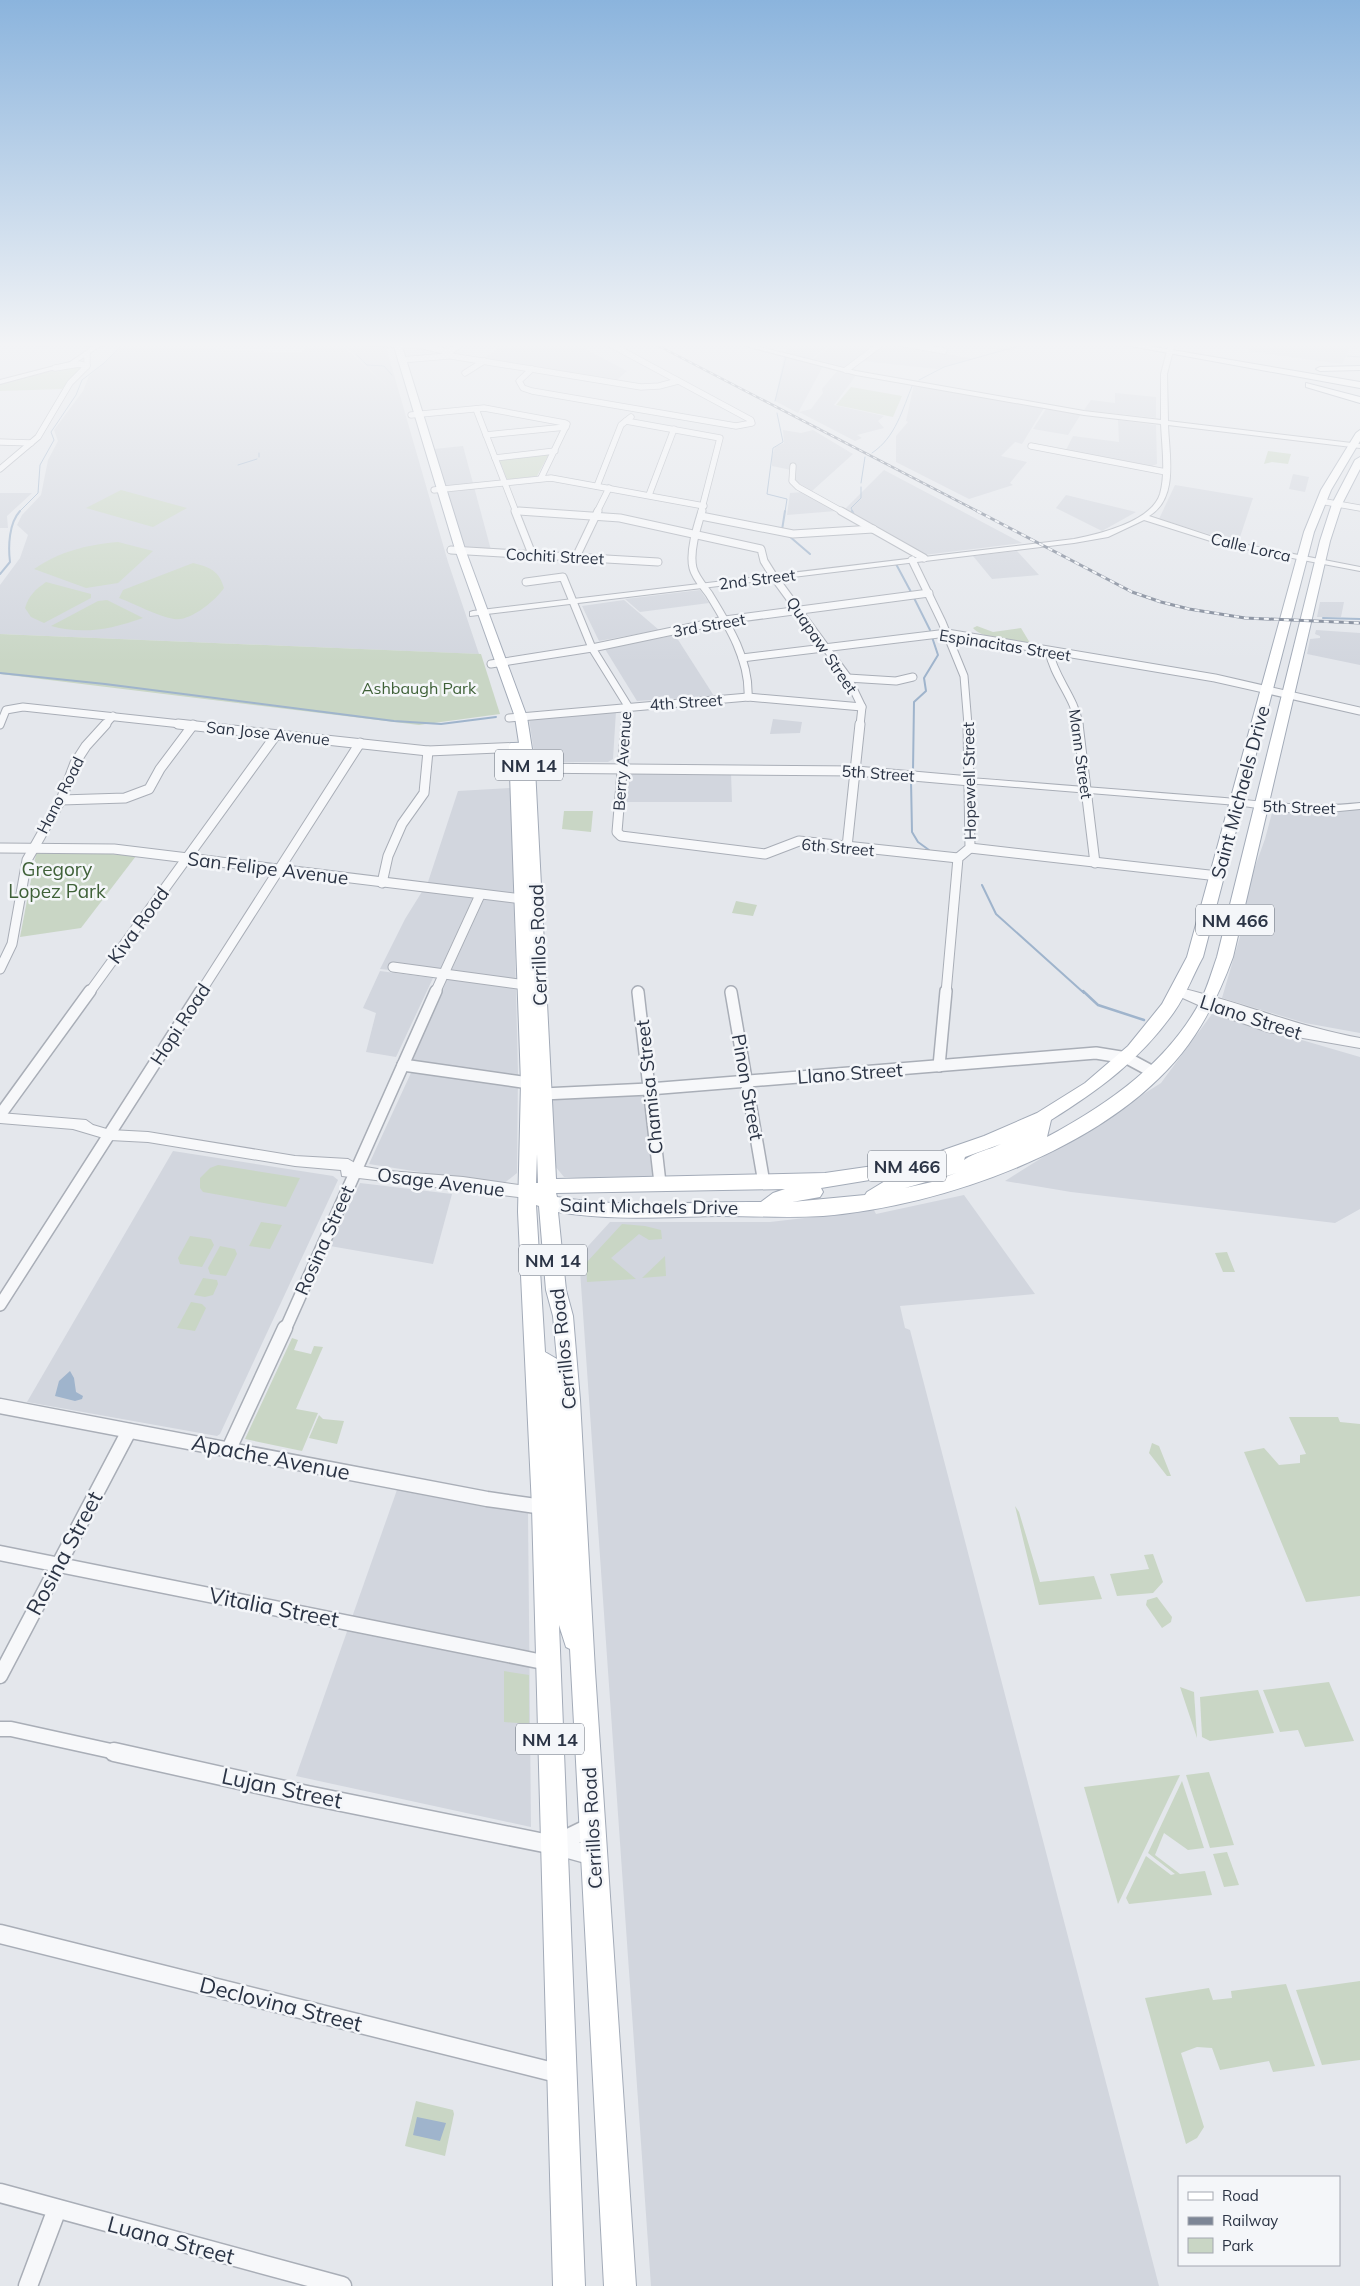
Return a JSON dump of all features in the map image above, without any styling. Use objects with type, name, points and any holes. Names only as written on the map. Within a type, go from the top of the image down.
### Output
[{"type":"main road","name":"Cerrillos Road","points":[[426,450],[455,550],[515,717],[521,747],[529,900],[526,985],[528,1083],[541,1194],[556,1290],[563,1316],[574,1477],[605,2070],[620,2286]]},
{"type":"main road","name":"Saint Michaels Drive","points":[[541,1194],[559,1185],[764,1183],[826,1180],[910,1166],[957,1153],[1038,1119],[1093,1086],[1127,1058],[1146,1039],[1180,992],[1195,957],[1301,558],[1320,501],[1353,450]]},
{"type":"main road","name":"Saint Michaels Drive","points":[[541,1194],[603,1208],[744,1208],[768,1211],[862,1203],[905,1195],[965,1179],[998,1167],[1060,1139],[1090,1122],[1153,1072],[1184,1037],[1207,1002],[1226,957],[1320,562],[1337,504],[1360,460]]},
{"type":"main road","points":[[1229,834],[1236,851],[1231,870],[1235,878],[1244,883]]},
{"type":"main road","points":[[1218,876],[1227,882],[1230,887],[1226,907],[1231,935]]},
{"type":"main road","name":"Cerrillos Road","points":[[529,900],[540,986],[543,1094],[537,1369],[569,2286]]},
{"type":"main road","points":[[965,1179],[965,1174],[970,1166],[1005,1150],[1038,1119],[1042,1133],[1028,1140],[998,1167]]},
{"type":"main road","points":[[862,1203],[896,1183],[950,1168],[954,1165],[957,1153]]},
{"type":"main road","points":[[563,1316],[565,1289],[560,1230],[562,1222],[569,1214],[582,1212],[691,1215],[768,1211],[769,1204],[779,1198],[794,1194],[870,1185],[910,1166]]},
{"type":"main road","points":[[672,1209],[695,1204],[750,1201],[762,1192],[764,1183]]},
{"type":"main road","points":[[574,1477],[556,1418],[552,1370],[547,1363],[537,1369],[556,1454],[559,1497],[566,1506],[575,1509]]},
{"type":"main road","points":[[543,1507],[553,1512],[559,1521],[564,1605],[583,1671]]},
{"type":"street","points":[[0,468],[23,450]]},
{"type":"street","points":[[492,450],[532,554]]},
{"type":"street","points":[[597,486],[612,450]]},
{"type":"street","points":[[649,495],[666,450]]},
{"type":"street","points":[[717,450],[704,506],[694,535],[693,568],[702,586],[725,620],[742,658],[749,681],[748,697]]},
{"type":"street","points":[[1049,450],[1166,472]]},
{"type":"street","points":[[1144,517],[1154,510],[1163,496],[1166,472],[1165,450]]},
{"type":"street","points":[[495,458],[555,451]]},
{"type":"street","points":[[542,478],[555,451]]},
{"type":"street","points":[[793,466],[792,481],[798,487],[924,558]]},
{"type":"street","points":[[438,490],[542,478],[609,488],[704,506]]},
{"type":"street","points":[[576,557],[609,488]]},
{"type":"street","points":[[1320,501],[1360,508]]},
{"type":"street","name":"Quapaw Street","points":[[515,512],[620,518],[761,549],[764,561],[774,577],[801,610],[848,678],[862,707],[847,847]]},
{"type":"street","points":[[701,516],[793,534],[873,529]]},
{"type":"street","name":"2nd Street","points":[[478,614],[924,558],[1086,540],[1144,517]]},
{"type":"street","name":"Calle Lorca","points":[[1144,517],[1220,542],[1360,569]]},
{"type":"street","name":"Cochiti Street","points":[[455,550],[658,562]]},
{"type":"street","name":"Hopewell Street","points":[[912,560],[947,633],[965,682],[970,781],[970,848],[958,858],[939,1066]]},
{"type":"street","name":"Berry Avenue","points":[[526,582],[563,577],[592,648],[628,706],[617,832],[621,836],[631,839]]},
{"type":"street","name":"3rd Street","points":[[496,663],[592,648],[725,620],[928,593]]},
{"type":"street","name":"Espinacitas Street","points":[[742,658],[947,633],[1215,678],[1360,711]]},
{"type":"street","name":"Mann Street","points":[[1049,651],[1054,670],[1072,699],[1077,712],[1095,863]]},
{"type":"street","points":[[848,678],[896,681],[913,677]]},
{"type":"street","name":"4th Street","points":[[515,717],[748,697],[862,707]]},
{"type":"street","name":"San Jose Avenue","points":[[0,725],[4,714],[10,708],[23,707],[428,751],[521,747]]},
{"type":"street","name":"Hano Road","points":[[0,969],[12,944],[24,870],[34,846],[61,800],[75,762],[86,746],[113,716]]},
{"type":"street","points":[[61,800],[125,798],[149,789],[160,769],[193,725]]},
{"type":"street","name":"Kiva Road","points":[[1,1113],[276,734]]},
{"type":"street","name":"Hopi Road","points":[[0,1305],[360,743]]},
{"type":"street","points":[[382,883],[388,856],[402,824],[424,792],[428,751]]},
{"type":"street","name":"5th Street","points":[[523,768],[856,771],[1237,802],[1307,802],[1360,798]]},
{"type":"street","name":"5th Street","points":[[1263,803],[1324,810],[1360,806]]},
{"type":"street","name":"6th Street","points":[[631,839],[765,854],[799,841],[958,858]]},
{"type":"street","name":"San Felipe Avenue","points":[[0,848],[34,846],[114,849],[529,900]]},
{"type":"street","points":[[970,848],[1218,876]]},
{"type":"street","name":"Rosina Street","points":[[228,1449],[480,895]]},
{"type":"street","points":[[393,967],[540,986]]},
{"type":"street","name":"Chamisa Street","points":[[638,992],[660,1183]]},
{"type":"street","name":"Pinon Street","points":[[731,992],[748,1080],[764,1183]]},
{"type":"street","name":"Llano Street","points":[[1180,992],[1207,1002],[1308,1030],[1321,1036],[1360,1043]]},
{"type":"street","name":"Llano Street","points":[[543,1094],[649,1089],[1096,1054],[1127,1058],[1153,1072]]},
{"type":"street","points":[[403,1065],[528,1083]]},
{"type":"street","name":"Osage Avenue","points":[[1,1113],[315,1163],[344,1172],[356,1170],[389,1177],[447,1181],[541,1194]]},
{"type":"street","name":"Apache Avenue","points":[[0,1406],[487,1499],[543,1507]]},
{"type":"street","name":"Rosina Street","points":[[0,1676],[128,1431]]},
{"type":"street","name":"Vitalia Street","points":[[0,1553],[548,1663]]},
{"type":"street","name":"Lujan Street","points":[[4,1726],[307,1795],[554,1845],[594,1856]]},
{"type":"street","points":[[554,1845],[593,1826]]},
{"type":"street","name":"Declovina Street","points":[[0,1934],[562,2074]]},
{"type":"street","name":"Luana Street","points":[[0,2194],[342,2286]]},
{"type":"street","points":[[28,2286],[57,2209]]},
{"type":"shaded area","points":[[53,450],[416,450],[448,562],[479,654],[0,634],[0,585],[20,558],[28,535],[17,525],[22,515],[41,495],[48,460]]},
{"type":"shaded area","points":[[434,450],[464,450],[491,550],[465,548]]},
{"type":"shaded area","points":[[774,450],[846,450],[853,454],[812,491],[795,481],[796,471],[772,466]]},
{"type":"shaded area","points":[[896,450],[1007,450],[1001,456],[1027,462],[1010,483],[1013,485],[969,499],[896,462]]},
{"type":"shaded area","points":[[1066,450],[1157,450],[1157,464],[1152,466]]},
{"type":"shaded area","points":[[884,470],[1022,543],[924,555],[845,509]]},
{"type":"shaded area","points":[[1293,474],[1309,477],[1305,492],[1289,489]]},
{"type":"shaded area","points":[[1175,485],[1253,498],[1238,543],[1159,519]]},
{"type":"shaded area","points":[[804,492],[836,511],[787,515],[790,493]]},
{"type":"shaded area","points":[[0,493],[32,493],[7,516],[8,528],[0,528]]},
{"type":"shaded area","points":[[1066,495],[1136,512],[1102,531],[1056,508]]},
{"type":"shaded area","points":[[1017,551],[1039,575],[992,579],[973,556]]},
{"type":"shaded area","points":[[700,590],[709,603],[640,612],[625,599]]},
{"type":"shaded area","points":[[624,600],[659,630],[599,641],[582,606]]},
{"type":"shaded area","points":[[1320,602],[1344,602],[1341,617],[1317,617]]},
{"type":"shaded area","points":[[1316,630],[1360,633],[1360,665],[1307,654],[1310,639],[1320,638],[1320,636],[1315,634]]},
{"type":"shaded area","points":[[675,635],[714,696],[637,701],[605,649]]},
{"type":"shaded area","points":[[616,711],[613,759],[608,762],[540,762],[535,759],[529,719]]},
{"type":"shaded area","points":[[773,719],[802,722],[800,733],[770,734]]},
{"type":"shaded area","points":[[629,771],[731,772],[732,802],[626,802]]},
{"type":"shaded area","points":[[511,788],[518,1073],[517,1173],[502,1185],[369,1164],[416,1062],[399,1058],[438,975],[380,969],[405,919],[428,882],[458,791]]},
{"type":"shaded area","points":[[1360,809],[1360,1033],[1305,1023],[1222,998],[1244,923],[1247,889],[1272,813]]},
{"type":"shaded area","points":[[380,971],[433,978],[396,1057],[366,1052],[376,1013],[363,1008]]},
{"type":"shaded area","points":[[1212,1014],[1360,1057],[1360,1209],[1335,1223],[1071,1192],[1005,1181],[1161,1083]]},
{"type":"shaded area","points":[[646,1092],[655,1180],[564,1177],[555,1166],[551,1097]]},
{"type":"shaded area","points":[[173,1151],[333,1176],[338,1180],[220,1434],[217,1436],[27,1402]]},
{"type":"shaded area","points":[[360,1183],[452,1194],[433,1264],[330,1246]]},
{"type":"shaded area","points":[[964,1195],[1035,1294],[900,1306],[905,1328],[910,1330],[1159,2286],[651,2286],[579,1256],[610,1222],[770,1222],[874,1210],[876,1214]]},
{"type":"shaded area","points":[[398,1487],[528,1513],[531,1827],[296,1776]]},
{"type":"green space","points":[[1268,451],[1291,454],[1288,464],[1272,462],[1264,464]]},
{"type":"green space","points":[[549,454],[537,476],[507,480],[499,459]]},
{"type":"green space","points":[[121,490],[187,508],[153,527],[86,508]]},
{"type":"green space","points":[[118,542],[153,551],[118,583],[86,588],[34,569],[64,553],[95,545]]},
{"type":"green space","points":[[193,563],[213,570],[224,588],[209,604],[195,614],[174,619],[153,613],[119,598],[123,590]]},
{"type":"green space","points":[[46,582],[91,594],[91,598],[44,623],[31,617],[25,608],[33,593]]},
{"type":"green space","points":[[107,600],[143,618],[97,630],[63,629],[51,626],[98,601]]},
{"type":"green space","points":[[977,626],[993,632],[1021,628],[1030,643],[984,635],[973,628]]},
{"type":"green space","name":"Ashbaugh Park","points":[[0,634],[481,654],[500,714],[419,725],[0,674]]},
{"type":"green space","points":[[564,811],[593,811],[591,832],[562,829]]},
{"type":"green space","name":"Gregory Lopez Park","points":[[45,849],[136,856],[81,928],[20,937],[36,854]]},
{"type":"green space","points":[[736,901],[757,905],[753,916],[732,913]]},
{"type":"green space","points":[[218,1165],[300,1178],[286,1207],[203,1192],[200,1188],[200,1178],[210,1168]]},
{"type":"green space","points":[[261,1222],[282,1225],[270,1249],[249,1246]]},
{"type":"green space","points":[[622,1224],[645,1226],[661,1230],[662,1239],[649,1240],[639,1234],[611,1258],[636,1279],[587,1282],[586,1263]]},
{"type":"green space","points":[[190,1236],[211,1239],[214,1245],[202,1267],[180,1264],[178,1258]]},
{"type":"green space","points":[[220,1246],[235,1249],[237,1254],[226,1276],[210,1274],[208,1268]]},
{"type":"green space","points":[[1227,1252],[1235,1272],[1223,1272],[1215,1253]]},
{"type":"green space","points":[[665,1256],[666,1276],[642,1278]]},
{"type":"green space","points":[[203,1278],[217,1280],[218,1284],[213,1295],[205,1297],[194,1295]]},
{"type":"green space","points":[[191,1302],[202,1304],[206,1308],[195,1331],[177,1328]]},
{"type":"green space","points":[[292,1338],[298,1340],[294,1350],[311,1354],[314,1346],[323,1347],[296,1409],[318,1413],[302,1451],[245,1439]]},
{"type":"green space","points":[[319,1415],[323,1419],[344,1421],[337,1444],[309,1438]]},
{"type":"green space","points":[[1289,1417],[1338,1417],[1340,1422],[1360,1424],[1360,1596],[1306,1602],[1244,1452],[1264,1448],[1279,1465],[1300,1463],[1300,1455],[1306,1454]]},
{"type":"green space","points":[[1152,1443],[1159,1446],[1171,1476],[1167,1476],[1149,1453]]},
{"type":"green space","points":[[1015,1506],[1019,1512],[1040,1582],[1094,1576],[1102,1599],[1039,1605]]},
{"type":"green space","points":[[1153,1554],[1163,1582],[1153,1593],[1117,1596],[1110,1574],[1149,1569],[1144,1555]]},
{"type":"green space","points":[[1157,1597],[1172,1617],[1171,1622],[1162,1628],[1146,1605],[1147,1600]]},
{"type":"green space","points":[[504,1671],[529,1675],[529,1724],[504,1722]]},
{"type":"green space","points":[[1329,1682],[1354,1741],[1305,1747],[1298,1730],[1280,1732],[1263,1690]]},
{"type":"green space","points":[[1180,1687],[1194,1692],[1197,1738]]},
{"type":"green space","points":[[1258,1690],[1274,1733],[1210,1741],[1202,1737],[1200,1697]]},
{"type":"green space","points":[[1209,1772],[1234,1845],[1210,1848],[1186,1775]]},
{"type":"green space","points":[[1180,1775],[1118,1904],[1084,1787]]},
{"type":"green space","points":[[1182,1781],[1204,1848],[1188,1850],[1164,1833],[1155,1855],[1180,1874],[1205,1871],[1212,1895],[1129,1904],[1126,1898],[1146,1856],[1171,1875],[1175,1874],[1148,1853]]},
{"type":"green space","points":[[1227,1852],[1239,1885],[1224,1887],[1213,1854]]},
{"type":"green space","points":[[1360,1981],[1360,2060],[1322,2065],[1296,1990]]},
{"type":"green space","points":[[1286,1984],[1315,2066],[1273,2072],[1269,2061],[1220,2070],[1212,2048],[1197,2047],[1181,2053],[1204,2127],[1197,2138],[1186,2144],[1145,1998],[1209,1988],[1213,2000],[1232,1998],[1231,1991]]},
{"type":"green space","points":[[416,2101],[453,2110],[454,2114],[445,2156],[405,2146]]},
{"type":"water","points":[[70,1371],[74,1378],[76,1392],[83,1396],[82,1399],[75,1401],[55,1396],[59,1381]]},
{"type":"water","points":[[417,2117],[446,2123],[440,2141],[413,2135]]},
{"type":"waterway","points":[[20,511],[38,493],[40,465],[49,450]]},
{"type":"waterway","points":[[773,450],[767,494],[787,499],[785,512]]},
{"type":"waterway","points":[[872,453],[876,450]]},
{"type":"waterway","points":[[861,483],[865,457]]},
{"type":"waterway","points":[[238,465],[257,459]]},
{"type":"waterway","points":[[853,512],[851,508],[861,498],[861,487]]},
{"type":"waterway","points":[[0,574],[10,562],[11,528],[20,511]]},
{"type":"waterway","points":[[782,530],[785,511]]},
{"type":"waterway","points":[[852,511],[854,515]]},
{"type":"waterway","points":[[789,536],[810,554]]},
{"type":"waterway","points":[[896,564],[911,592]]},
{"type":"waterway","points":[[914,598],[930,630]]},
{"type":"waterway","points":[[1323,618],[1360,619]]},
{"type":"waterway","points":[[913,771],[914,702],[926,691],[924,678],[938,655],[932,637]]},
{"type":"waterway","points":[[0,673],[105,684],[394,721],[441,724],[496,717]]},
{"type":"waterway","points":[[911,780],[912,832],[918,842],[929,850]]},
{"type":"waterway","points":[[982,885],[996,914],[1084,993]]},
{"type":"waterway","points":[[1083,991],[1098,1005],[1144,1020]]},
{"type":"railway","points":[[859,450],[979,512]]},
{"type":"railway","points":[[977,511],[1132,592],[1161,602],[1189,609],[1245,618],[1360,623]]}]
